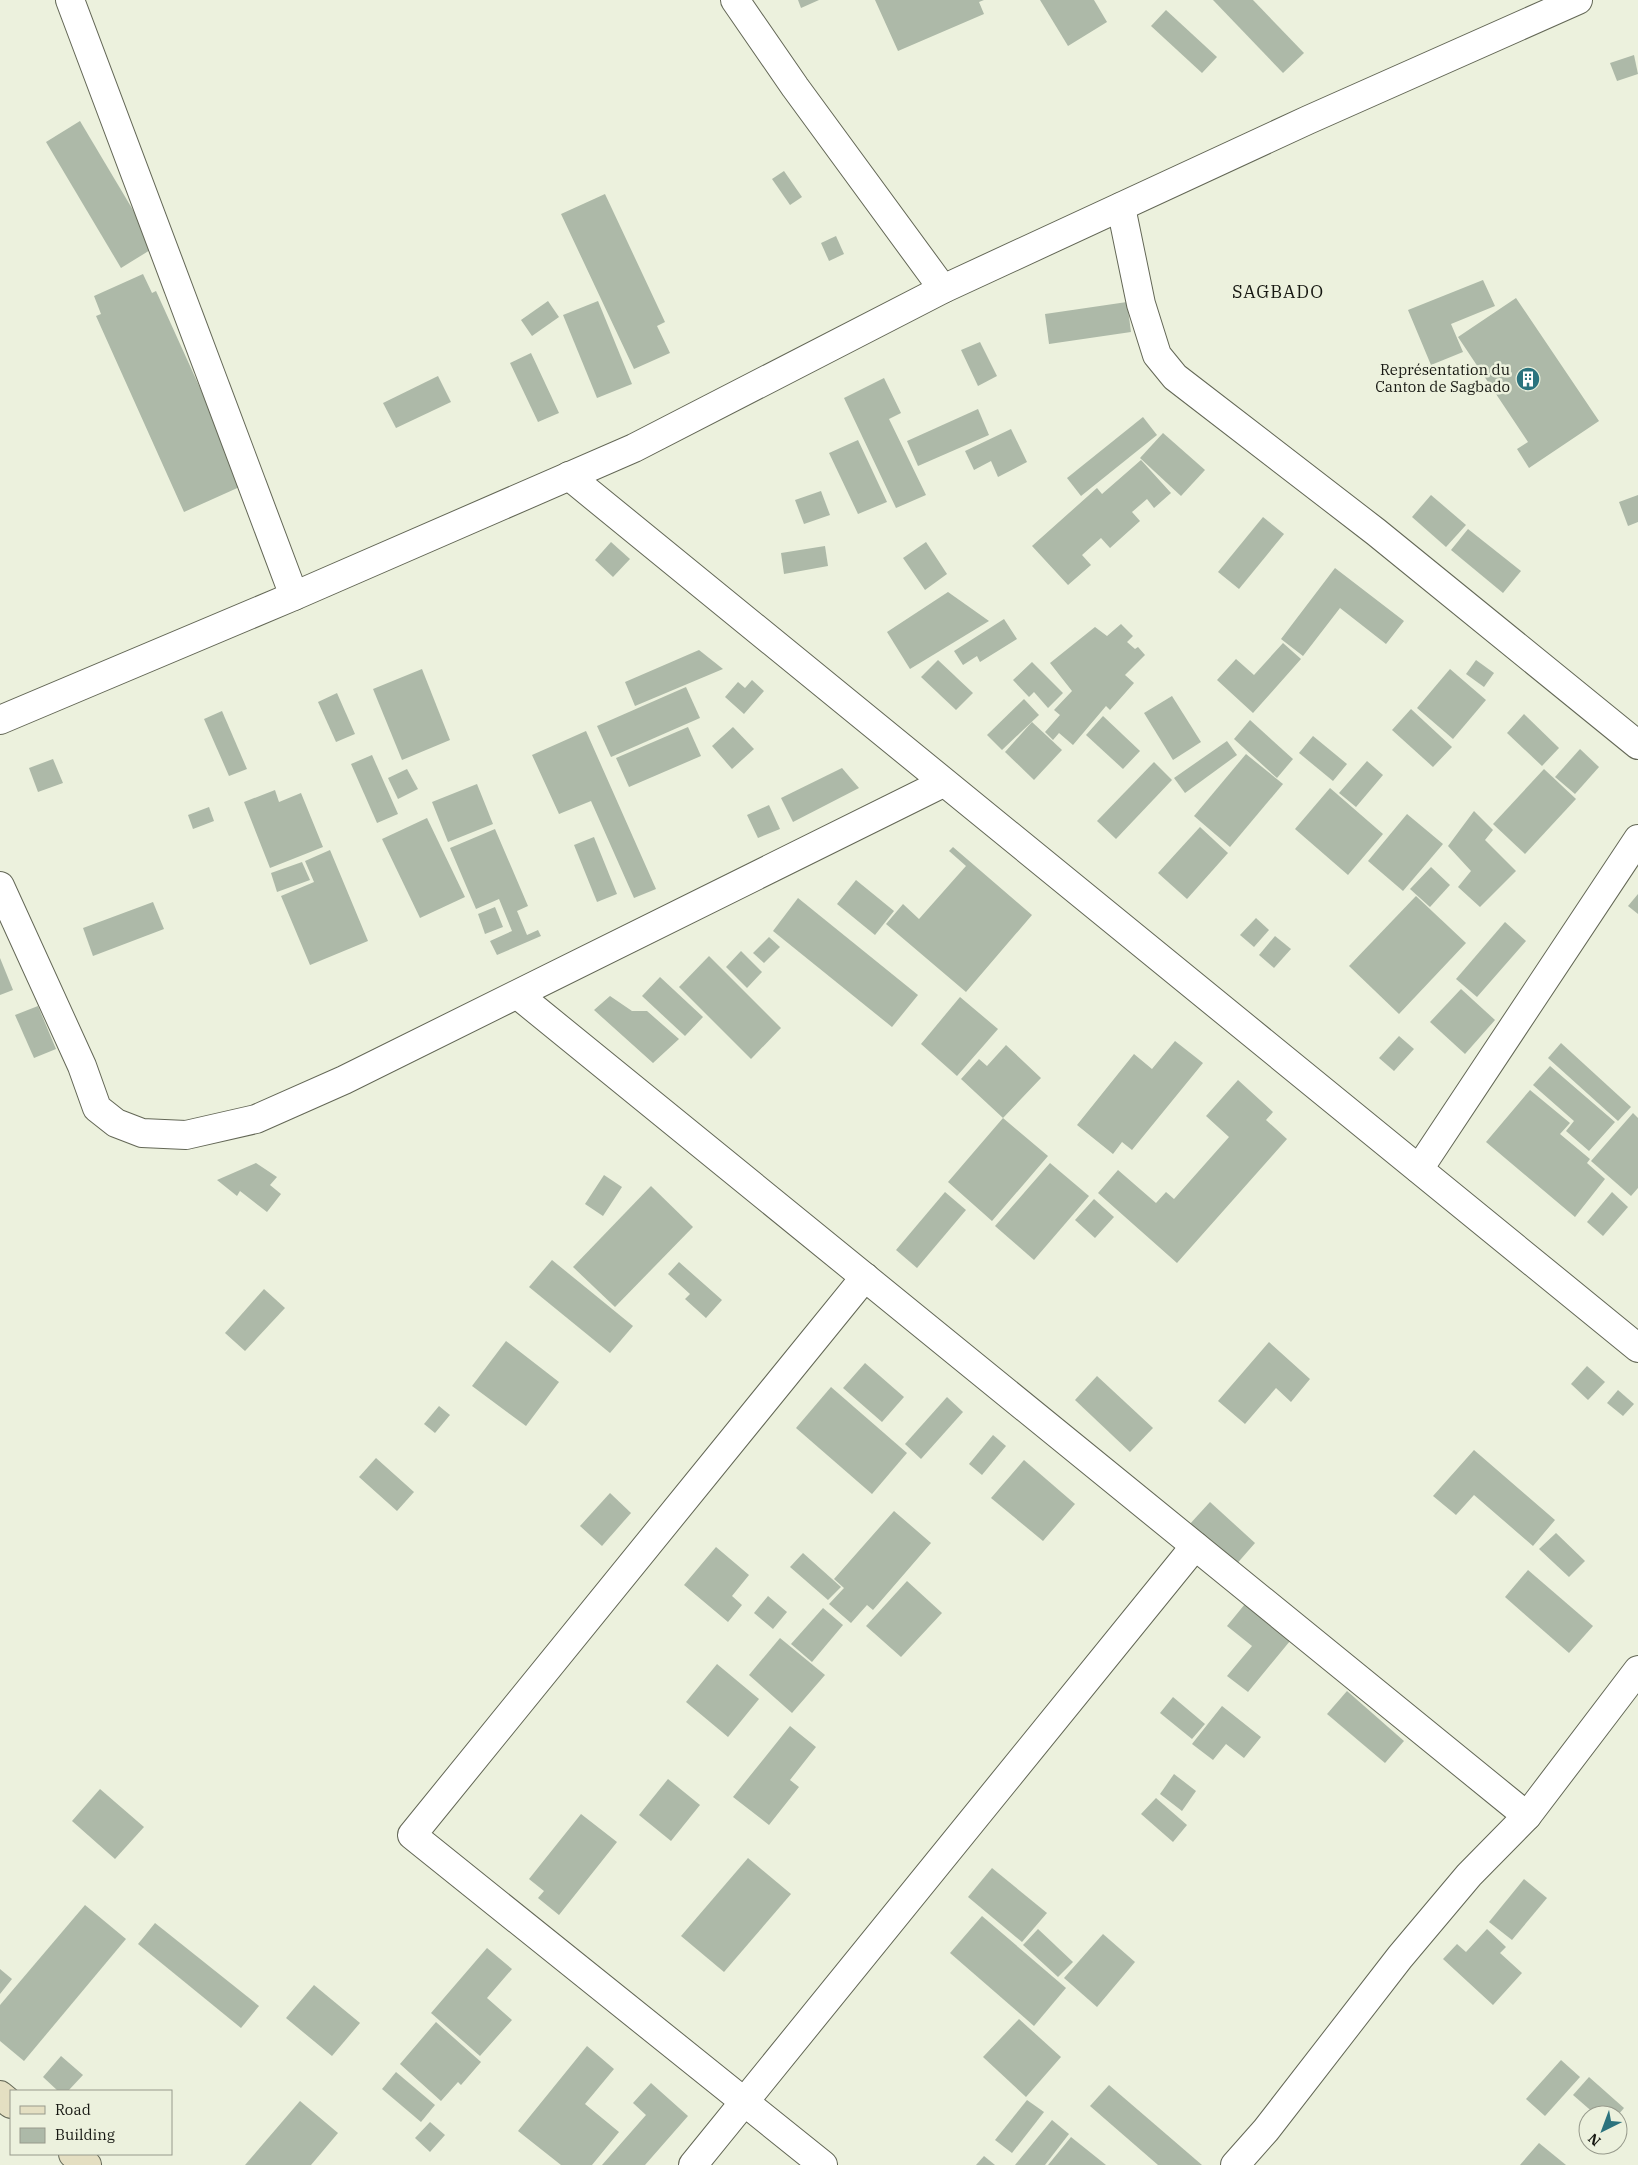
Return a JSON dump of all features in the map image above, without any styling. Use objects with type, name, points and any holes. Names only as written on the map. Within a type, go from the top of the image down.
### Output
[{"type":"main road","points":[[0,2094],[10,2103]]},
{"type":"main road","points":[[74,2155],[87,2165]]},
{"type":"street","points":[[70,0],[294,596]]},
{"type":"street","points":[[735,0],[795,87],[943,289]]},
{"type":"street","points":[[0,720],[294,596],[634,448],[943,289],[1308,120],[1578,0]]},
{"type":"street","points":[[1121,206],[1141,304],[1157,355],[1175,377],[1376,532],[1638,745]]},
{"type":"street","points":[[569,476],[1638,1348]]},
{"type":"street","points":[[0,886],[82,1066],[98,1108],[116,1124],[142,1133],[186,1135],[256,1119],[344,1080],[943,783]]},
{"type":"street","points":[[1419,1169],[1638,839]]},
{"type":"street","points":[[518,995],[1527,1816]]},
{"type":"street","points":[[822,2165],[412,1835],[865,1277]]},
{"type":"street","points":[[693,2165],[1195,1546]]},
{"type":"street","points":[[1235,2165],[1266,2130],[1400,1957],[1469,1876],[1527,1816],[1638,1670]]},
{"type":"building","points":[[798,0],[819,0],[801,8]]},
{"type":"building","points":[[875,0],[984,0],[979,2],[984,14],[898,51]]},
{"type":"building","points":[[1040,0],[1094,0],[1107,22],[1068,46]]},
{"type":"building","points":[[1213,0],[1253,0],[1304,53],[1283,73]]},
{"type":"building","points":[[1166,10],[1217,57],[1202,73],[1151,26]]},
{"type":"building","points":[[1634,55],[1638,74],[1617,81],[1610,63]]},
{"type":"building","points":[[80,121],[155,247],[121,268],[46,142]]},
{"type":"building","points":[[784,171],[802,197],[790,205],[772,179]]},
{"type":"building","points":[[605,194],[665,322],[657,326],[670,353],[634,369],[561,214]]},
{"type":"building","points":[[836,236],[844,254],[829,261],[821,243]]},
{"type":"building","points":[[143,274],[152,293],[156,291],[244,485],[184,512],[96,316],[101,314],[94,296]]},
{"type":"building","points":[[1483,280],[1495,306],[1451,324],[1463,352],[1431,365],[1408,310]]},
{"type":"building","name":"Représentation du Canton de Sagbado","points":[[1516,298],[1599,421],[1529,468],[1517,449],[1528,442],[1458,337]]},
{"type":"building","points":[[548,301],[559,317],[532,336],[521,320]]},
{"type":"building","points":[[598,301],[632,384],[597,398],[563,315]]},
{"type":"building","points":[[1127,302],[1131,332],[1049,344],[1045,314]]},
{"type":"building","points":[[980,342],[997,376],[978,386],[961,350]]},
{"type":"building","points":[[531,353],[559,413],[538,422],[510,363]]},
{"type":"building","points":[[438,376],[451,402],[396,428],[383,403]]},
{"type":"building","points":[[884,378],[901,413],[889,419],[926,495],[896,508],[844,398]]},
{"type":"building","points":[[978,409],[989,435],[918,466],[907,441]]},
{"type":"building","points":[[1143,417],[1157,435],[1081,496],[1067,478]]},
{"type":"building","points":[[1011,429],[1027,462],[998,477],[991,461],[974,470],[965,451]]},
{"type":"building","points":[[1163,433],[1205,470],[1181,496],[1140,458]]},
{"type":"building","points":[[858,440],[887,502],[858,514],[829,453]]},
{"type":"building","points":[[1141,460],[1171,493],[1154,508],[1147,499],[1132,512],[1140,521],[1110,548],[1101,538],[1082,555],[1091,565],[1068,585],[1032,546],[1097,488],[1102,494]]},
{"type":"building","points":[[821,491],[830,515],[804,524],[795,500]]},
{"type":"building","points":[[1431,495],[1466,525],[1446,547],[1412,517]]},
{"type":"building","points":[[1638,495],[1638,522],[1628,526],[1619,502]]},
{"type":"building","points":[[1263,517],[1284,534],[1239,589],[1218,572]]},
{"type":"building","points":[[1468,529],[1521,571],[1503,593],[1451,550]]},
{"type":"building","points":[[611,542],[630,559],[613,577],[595,560]]},
{"type":"building","points":[[926,542],[947,574],[925,590],[903,558]]},
{"type":"building","points":[[825,546],[828,566],[784,574],[781,553]]},
{"type":"building","points":[[1335,568],[1404,621],[1386,644],[1340,608],[1303,656],[1281,639]]},
{"type":"building","points":[[948,592],[989,621],[910,669],[887,632]]},
{"type":"building","points":[[1004,619],[1017,639],[980,662],[977,656],[963,665],[954,651]]},
{"type":"building","points":[[1121,624],[1133,636],[1127,642],[1135,649],[1138,647],[1145,655],[1125,675],[1134,683],[1110,710],[1106,706],[1073,745],[1059,733],[1053,740],[1045,732],[1060,715],[1054,710],[1072,691],[1050,663],[1095,627],[1107,636]]},
{"type":"building","points":[[1283,643],[1301,659],[1253,713],[1217,680],[1236,659],[1254,675]]},
{"type":"building","points":[[699,650],[723,669],[635,706],[625,682]]},
{"type":"building","points":[[938,660],[973,693],[956,710],[921,677]]},
{"type":"building","points":[[1476,660],[1494,673],[1484,687],[1466,674]]},
{"type":"building","points":[[1032,662],[1063,693],[1048,708],[1034,692],[1029,697],[1013,680]]},
{"type":"building","points":[[422,669],[450,740],[402,760],[373,689]]},
{"type":"building","points":[[1450,669],[1486,700],[1453,739],[1417,708]]},
{"type":"building","points":[[752,680],[764,691],[744,714],[725,697],[738,682],[745,688]]},
{"type":"building","points":[[686,687],[700,718],[611,757],[597,726]]},
{"type":"building","points":[[337,693],[355,734],[336,742],[318,702]]},
{"type":"building","points":[[1172,696],[1201,742],[1173,760],[1144,713]]},
{"type":"building","points":[[1024,699],[1039,715],[1002,750],[987,735]]},
{"type":"building","points":[[1411,709],[1452,747],[1433,767],[1392,730]]},
{"type":"building","points":[[222,711],[247,769],[229,776],[204,719]]},
{"type":"building","points":[[1524,714],[1559,748],[1542,766],[1507,733]]},
{"type":"building","points":[[1103,716],[1140,751],[1123,769],[1086,735]]},
{"type":"building","points":[[1250,720],[1293,759],[1277,778],[1234,739]]},
{"type":"building","points":[[1032,722],[1062,750],[1034,780],[1005,752]]},
{"type":"building","points":[[688,727],[701,756],[629,787],[616,758]]},
{"type":"building","points":[[733,727],[754,749],[732,769],[712,746]]},
{"type":"building","points":[[586,731],[656,889],[634,898],[591,801],[559,814],[532,755]]},
{"type":"building","points":[[1313,736],[1347,764],[1333,781],[1299,753]]},
{"type":"building","points":[[1227,741],[1237,755],[1185,793],[1174,778]]},
{"type":"building","points":[[1580,749],[1599,767],[1575,794],[1555,777]]},
{"type":"building","points":[[1246,754],[1283,784],[1230,847],[1194,816]]},
{"type":"building","points":[[372,755],[398,814],[377,823],[351,764]]},
{"type":"building","points":[[53,759],[63,783],[38,792],[29,768]]},
{"type":"building","points":[[1367,761],[1383,775],[1356,807],[1339,793]]},
{"type":"building","points":[[1154,762],[1172,780],[1116,839],[1097,821]]},
{"type":"building","points":[[842,768],[859,788],[793,822],[781,798]]},
{"type":"building","points":[[407,769],[418,789],[398,799],[388,778]]},
{"type":"building","points":[[1544,769],[1576,799],[1525,854],[1493,824]]},
{"type":"building","points":[[477,784],[493,824],[448,842],[432,802]]},
{"type":"building","points":[[1330,788],[1383,834],[1348,875],[1295,829]]},
{"type":"building","points":[[275,790],[279,802],[301,793],[323,847],[270,868],[244,802]]},
{"type":"building","points":[[769,805],[780,829],[758,838],[747,815]]},
{"type":"building","points":[[209,807],[214,821],[193,829],[188,815]]},
{"type":"building","points":[[1474,811],[1493,830],[1485,840],[1516,871],[1480,907],[1458,887],[1471,871],[1448,846]]},
{"type":"building","points":[[1407,814],[1443,844],[1403,891],[1368,861]]},
{"type":"building","points":[[427,818],[465,897],[420,918],[382,839]]},
{"type":"building","points":[[1200,827],[1228,853],[1187,899],[1158,873]]},
{"type":"building","points":[[495,829],[528,906],[517,911],[527,935],[538,930],[541,936],[497,955],[490,941],[512,931],[499,899],[476,909],[450,848]]},
{"type":"building","points":[[594,837],[617,894],[597,902],[574,845]]},
{"type":"building","points":[[953,847],[1032,915],[966,992],[886,924],[903,904],[919,919],[966,866],[949,851]]},
{"type":"building","points":[[330,850],[368,941],[310,965],[281,896],[314,882],[305,861]]},
{"type":"building","points":[[302,862],[310,880],[277,892],[271,873]]},
{"type":"building","points":[[1431,867],[1450,885],[1430,907],[1410,889]]},
{"type":"building","points":[[856,880],[894,911],[875,935],[837,904]]},
{"type":"building","points":[[1638,894],[1638,914],[1628,906]]},
{"type":"building","points":[[1416,896],[1466,943],[1399,1014],[1349,966]]},
{"type":"building","points":[[798,898],[918,995],[892,1027],[773,931]]},
{"type":"building","points":[[153,902],[164,929],[93,956],[83,928]]},
{"type":"building","points":[[495,907],[503,927],[485,934],[478,914]]},
{"type":"building","points":[[1256,918],[1269,930],[1254,947],[1240,935]]},
{"type":"building","points":[[1505,922],[1526,941],[1477,997],[1456,979]]},
{"type":"building","points":[[1275,936],[1291,949],[1274,968],[1259,955]]},
{"type":"building","points":[[769,937],[780,947],[764,963],[753,953]]},
{"type":"building","points":[[741,951],[762,972],[747,988],[726,967]]},
{"type":"building","points":[[709,956],[781,1028],[751,1059],[679,987]]},
{"type":"building","points":[[0,958],[13,990],[0,995]]},
{"type":"building","points":[[660,977],[703,1017],[685,1036],[642,996]]},
{"type":"building","points":[[1461,989],[1495,1020],[1465,1054],[1430,1022]]},
{"type":"building","points":[[610,996],[632,1011],[647,1011],[679,1039],[653,1063],[594,1010]]},
{"type":"building","points":[[960,997],[998,1029],[957,1076],[921,1044]]},
{"type":"building","points":[[38,1006],[56,1049],[34,1058],[15,1015]]},
{"type":"building","points":[[1399,1036],[1414,1049],[1394,1071],[1379,1058]]},
{"type":"building","points":[[1175,1041],[1203,1063],[1132,1150],[1122,1142],[1113,1154],[1077,1125],[1134,1054],[1152,1069]]},
{"type":"building","points":[[1561,1043],[1631,1107],[1618,1121],[1548,1058]]},
{"type":"building","points":[[1006,1045],[1041,1078],[1003,1118],[961,1079],[979,1059],[987,1066]]},
{"type":"building","points":[[1550,1066],[1615,1122],[1589,1151],[1566,1131],[1574,1121],[1533,1085]]},
{"type":"building","points":[[1238,1080],[1273,1112],[1266,1120],[1287,1139],[1177,1263],[1098,1193],[1118,1170],[1156,1203],[1166,1192],[1174,1199],[1229,1137],[1206,1116]]},
{"type":"building","points":[[1530,1090],[1570,1123],[1560,1134],[1590,1159],[1587,1163],[1605,1179],[1575,1217],[1486,1142]]},
{"type":"building","points":[[1633,1113],[1638,1118],[1638,1188],[1631,1196],[1591,1161]]},
{"type":"building","points":[[1003,1118],[1048,1156],[992,1221],[948,1182]]},
{"type":"building","points":[[256,1163],[277,1177],[270,1185],[281,1194],[267,1212],[240,1191],[237,1196],[217,1180]]},
{"type":"building","points":[[1050,1163],[1089,1196],[1034,1260],[995,1226]]},
{"type":"building","points":[[604,1175],[622,1187],[603,1216],[585,1204]]},
{"type":"building","points":[[651,1186],[693,1227],[615,1307],[573,1267]]},
{"type":"building","points":[[945,1192],[966,1210],[917,1268],[896,1250]]},
{"type":"building","points":[[1612,1192],[1628,1207],[1603,1236],[1587,1222]]},
{"type":"building","points":[[1094,1199],[1114,1217],[1095,1238],[1075,1220]]},
{"type":"building","points":[[552,1260],[633,1326],[610,1353],[529,1287]]},
{"type":"building","points":[[679,1262],[722,1300],[706,1318],[685,1299],[690,1294],[668,1274]]},
{"type":"building","points":[[264,1289],[285,1308],[245,1351],[225,1333]]},
{"type":"building","points":[[506,1341],[559,1382],[526,1426],[472,1386]]},
{"type":"building","points":[[1269,1342],[1310,1379],[1291,1402],[1276,1388],[1245,1424],[1218,1401]]},
{"type":"building","points":[[865,1363],[904,1397],[882,1422],[843,1388]]},
{"type":"building","points":[[1587,1366],[1605,1382],[1588,1400],[1571,1384]]},
{"type":"building","points":[[1097,1376],[1153,1428],[1130,1452],[1075,1400]]},
{"type":"building","points":[[831,1387],[907,1453],[872,1494],[796,1428]]},
{"type":"building","points":[[1618,1390],[1634,1404],[1623,1416],[1607,1403]]},
{"type":"building","points":[[947,1397],[963,1412],[921,1459],[905,1444]]},
{"type":"building","points":[[439,1406],[450,1415],[435,1433],[424,1424]]},
{"type":"building","points":[[993,1435],[1006,1446],[982,1475],[969,1464]]},
{"type":"building","points":[[1474,1450],[1555,1520],[1533,1546],[1474,1495],[1456,1515],[1433,1496]]},
{"type":"building","points":[[376,1458],[414,1492],[397,1511],[359,1477]]},
{"type":"building","points":[[1024,1460],[1075,1504],[1043,1541],[991,1498]]},
{"type":"building","points":[[610,1493],[631,1513],[602,1546],[580,1526]]},
{"type":"building","points":[[1210,1502],[1255,1543],[1234,1567],[1189,1525]]},
{"type":"building","points":[[894,1511],[931,1543],[873,1610],[867,1605],[851,1623],[829,1604],[844,1588],[834,1579]]},
{"type":"building","points":[[1556,1533],[1585,1561],[1569,1577],[1539,1549]]},
{"type":"building","points":[[716,1547],[749,1575],[732,1596],[742,1605],[728,1622],[684,1585]]},
{"type":"building","points":[[803,1553],[841,1587],[828,1600],[790,1567]]},
{"type":"building","points":[[1528,1570],[1593,1626],[1569,1653],[1505,1597]]},
{"type":"building","points":[[907,1581],[942,1613],[901,1657],[866,1626]]},
{"type":"building","points":[[768,1596],[787,1612],[773,1629],[754,1613]]},
{"type":"building","points":[[1245,1604],[1290,1641],[1248,1692],[1227,1676],[1252,1646],[1227,1626]]},
{"type":"building","points":[[823,1608],[843,1625],[812,1662],[791,1644]]},
{"type":"building","points":[[780,1638],[825,1675],[792,1713],[749,1675]]},
{"type":"building","points":[[717,1664],[759,1699],[728,1737],[686,1702]]},
{"type":"building","points":[[1347,1691],[1404,1741],[1385,1763],[1327,1714]]},
{"type":"building","points":[[1173,1697],[1205,1724],[1192,1739],[1160,1713]]},
{"type":"building","points":[[1222,1706],[1261,1737],[1244,1758],[1226,1744],[1213,1760],[1192,1744]]},
{"type":"building","points":[[790,1726],[816,1747],[790,1780],[799,1787],[769,1825],[733,1797]]},
{"type":"building","points":[[1174,1774],[1196,1791],[1182,1811],[1160,1794]]},
{"type":"building","points":[[668,1779],[700,1805],[671,1841],[639,1815]]},
{"type":"building","points":[[100,1789],[144,1827],[115,1859],[72,1821]]},
{"type":"building","points":[[1156,1798],[1187,1825],[1173,1842],[1141,1814]]},
{"type":"building","points":[[581,1814],[617,1842],[559,1915],[538,1898],[544,1891],[529,1879]]},
{"type":"building","points":[[748,1858],[791,1894],[724,1972],[681,1936]]},
{"type":"building","points":[[992,1868],[1047,1913],[1022,1942],[968,1897]]},
{"type":"building","points":[[1524,1879],[1547,1898],[1512,1940],[1489,1922]]},
{"type":"building","points":[[85,1905],[126,1939],[24,2061],[0,2041],[0,2005]]},
{"type":"building","points":[[982,1916],[1066,1988],[1034,2026],[950,1953]]},
{"type":"building","points":[[155,1923],[259,2006],[241,2028],[138,1944]]},
{"type":"building","points":[[1038,1929],[1073,1962],[1058,1977],[1023,1945]]},
{"type":"building","points":[[1487,1929],[1506,1947],[1500,1953],[1522,1973],[1493,2005],[1443,1959],[1457,1944],[1466,1952]]},
{"type":"building","points":[[1103,1934],[1135,1962],[1097,2007],[1064,1978]]},
{"type":"building","points":[[487,1948],[512,1969],[487,1998],[512,2020],[480,2056],[431,2013]]},
{"type":"building","points":[[0,1969],[12,1979],[0,1994]]},
{"type":"building","points":[[314,1985],[360,2023],[332,2056],[286,2018]]},
{"type":"building","points":[[1019,2019],[1061,2057],[1026,2097],[983,2057]]},
{"type":"building","points":[[436,2022],[481,2062],[461,2085],[458,2082],[441,2101],[400,2064]]},
{"type":"building","points":[[587,2046],[614,2069],[585,2104],[619,2132],[592,2165],[561,2165],[518,2131]]},
{"type":"building","points":[[61,2056],[83,2075],[69,2090],[57,2090],[43,2077]]},
{"type":"building","points":[[1561,2060],[1580,2077],[1545,2116],[1526,2099]]},
{"type":"building","points":[[396,2072],[435,2105],[421,2122],[382,2089]]},
{"type":"building","points":[[1589,2077],[1621,2105],[1584,2105],[1573,2095]]},
{"type":"building","points":[[651,2083],[688,2116],[645,2165],[602,2165],[646,2115],[633,2103]]},
{"type":"building","points":[[1109,2085],[1202,2165],[1158,2165],[1090,2106]]},
{"type":"building","points":[[1027,2100],[1044,2112],[1012,2153],[995,2140]]},
{"type":"building","points":[[300,2101],[338,2133],[311,2165],[245,2165]]},
{"type":"building","points":[[1052,2120],[1069,2134],[1045,2165],[1015,2165]]},
{"type":"building","points":[[430,2122],[445,2135],[430,2152],[415,2138]]},
{"type":"building","points":[[1071,2137],[1106,2165],[1048,2165]]},
{"type":"building","points":[[1539,2143],[1566,2165],[1520,2165]]},
{"type":"building","points":[[984,2156],[995,2165],[976,2165]]},
{"type":"place","name":"Représentation du Canton de Sagbado","points":[[1528,379]]},
{"type":"district","name":"SAGBADO","points":[[1278,292]]}]
